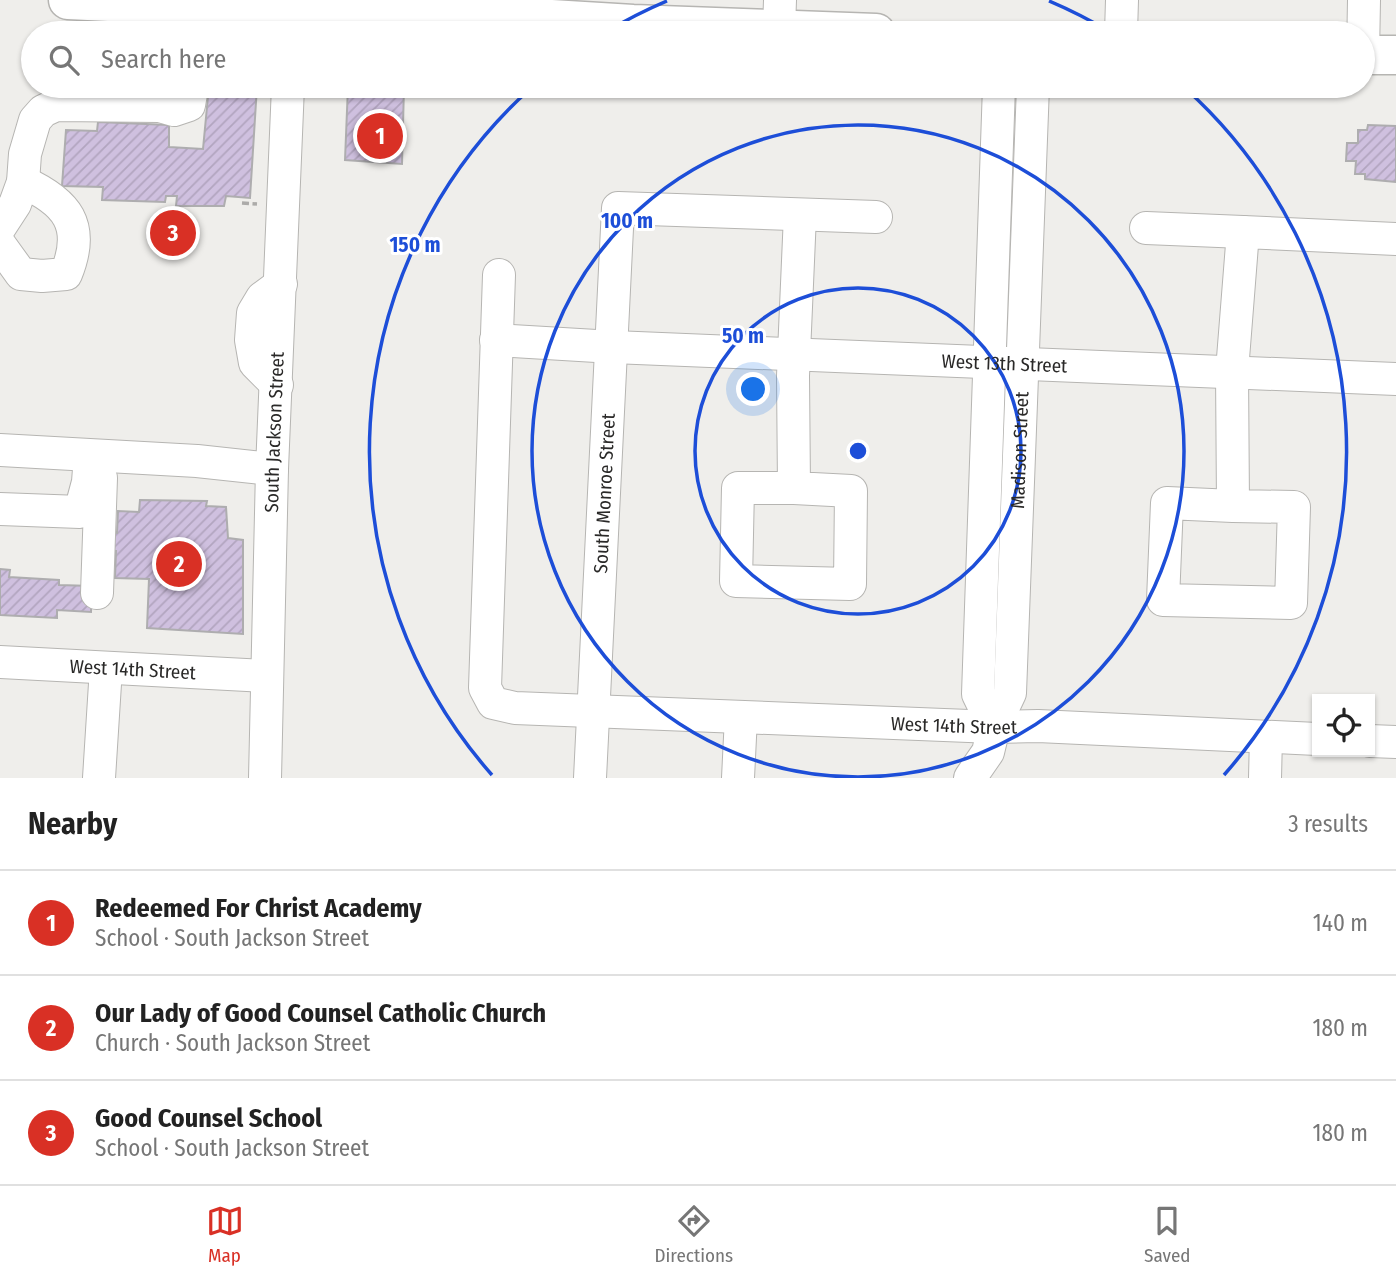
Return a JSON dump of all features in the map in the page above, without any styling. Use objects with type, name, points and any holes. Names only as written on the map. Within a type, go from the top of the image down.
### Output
[{"type":"main road","points":[[68,0],[281,21]]},
{"type":"main road","points":[[300,21],[425,7],[779,15],[811,21]]},
{"type":"main road","points":[[1375,55],[1396,55]]},
{"type":"street","points":[[1121,21],[1122,0]]},
{"type":"street","points":[[1364,0],[1364,21]]},
{"type":"street","points":[[0,227],[15,204],[23,182],[25,154],[35,120],[43,111],[56,105],[138,98]]},
{"type":"street","points":[[163,98],[174,110],[189,105],[190,98]]},
{"type":"street","name":"South Jackson Street","points":[[265,778],[272,469],[288,98]]},
{"type":"street","name":"Madison Street","points":[[994,727],[978,694],[999,98]]},
{"type":"street","name":"Madison Street","points":[[970,778],[988,752],[994,727],[1010,692],[1033,98]]},
{"type":"street","points":[[0,244],[21,274],[66,274],[75,246],[68,214],[47,192],[23,182]]},
{"type":"street","name":"South Monroe Street","points":[[590,778],[618,208],[800,215]]},
{"type":"street","points":[[794,488],[794,354],[800,215],[876,218]]},
{"type":"street","points":[[1146,228],[1396,239]]},
{"type":"street","points":[[1233,506],[1232,371],[1242,232]]},
{"type":"street","name":"West 14th Street","points":[[499,275],[485,688],[493,703],[515,708],[1312,739]]},
{"type":"street","name":"West 13th Street","points":[[496,340],[1396,379]]},
{"type":"street","points":[[0,450],[197,461],[272,469]]},
{"type":"street","points":[[0,509],[79,512],[96,456]]},
{"type":"street","points":[[96,456],[97,593]]},
{"type":"street","points":[[738,488],[794,488],[851,491],[850,584],[736,581],[738,488]]},
{"type":"street","points":[[1167,503],[1233,506],[1294,507],[1291,603],[1163,600],[1167,503]]},
{"type":"street","name":"West 14th Street","points":[[0,662],[267,676]]},
{"type":"street","points":[[99,778],[106,668]]},
{"type":"street","points":[[738,778],[741,717]]},
{"type":"street","points":[[1265,778],[1266,737]]},
{"type":"street","points":[[1375,741],[1396,742]]},
{"type":"path","points":[[242,203],[261,205]]},
{"type":"building","points":[[208,98],[256,98],[250,198],[226,196],[224,206],[176,206],[177,196],[166,196],[165,202],[102,200],[103,187],[62,186],[66,130],[97,131],[98,122],[169,125],[169,147],[203,149]]},
{"type":"building","points":[[348,98],[404,98],[402,164],[345,160]]},
{"type":"building","points":[[1368,125],[1396,126],[1396,182],[1365,179],[1365,174],[1355,174],[1356,161],[1346,161],[1347,143],[1358,143],[1358,130],[1367,130]]},
{"type":"building","points":[[140,500],[207,501],[206,506],[226,507],[228,538],[243,540],[243,634],[147,628],[149,579],[115,578],[116,551],[107,551],[108,532],[117,533],[118,511],[139,512]]},
{"type":"building","points":[[0,569],[10,570],[9,577],[59,580],[59,585],[92,586],[91,612],[57,610],[57,618],[0,615]]},
{"type":"place","name":"Redeemed For Christ Academy","points":[[380,136]]},
{"type":"place","name":"Good Counsel School","points":[[173,233]]},
{"type":"place","name":"Our Lady of Good Counsel Catholic Church","points":[[179,564]]}]
